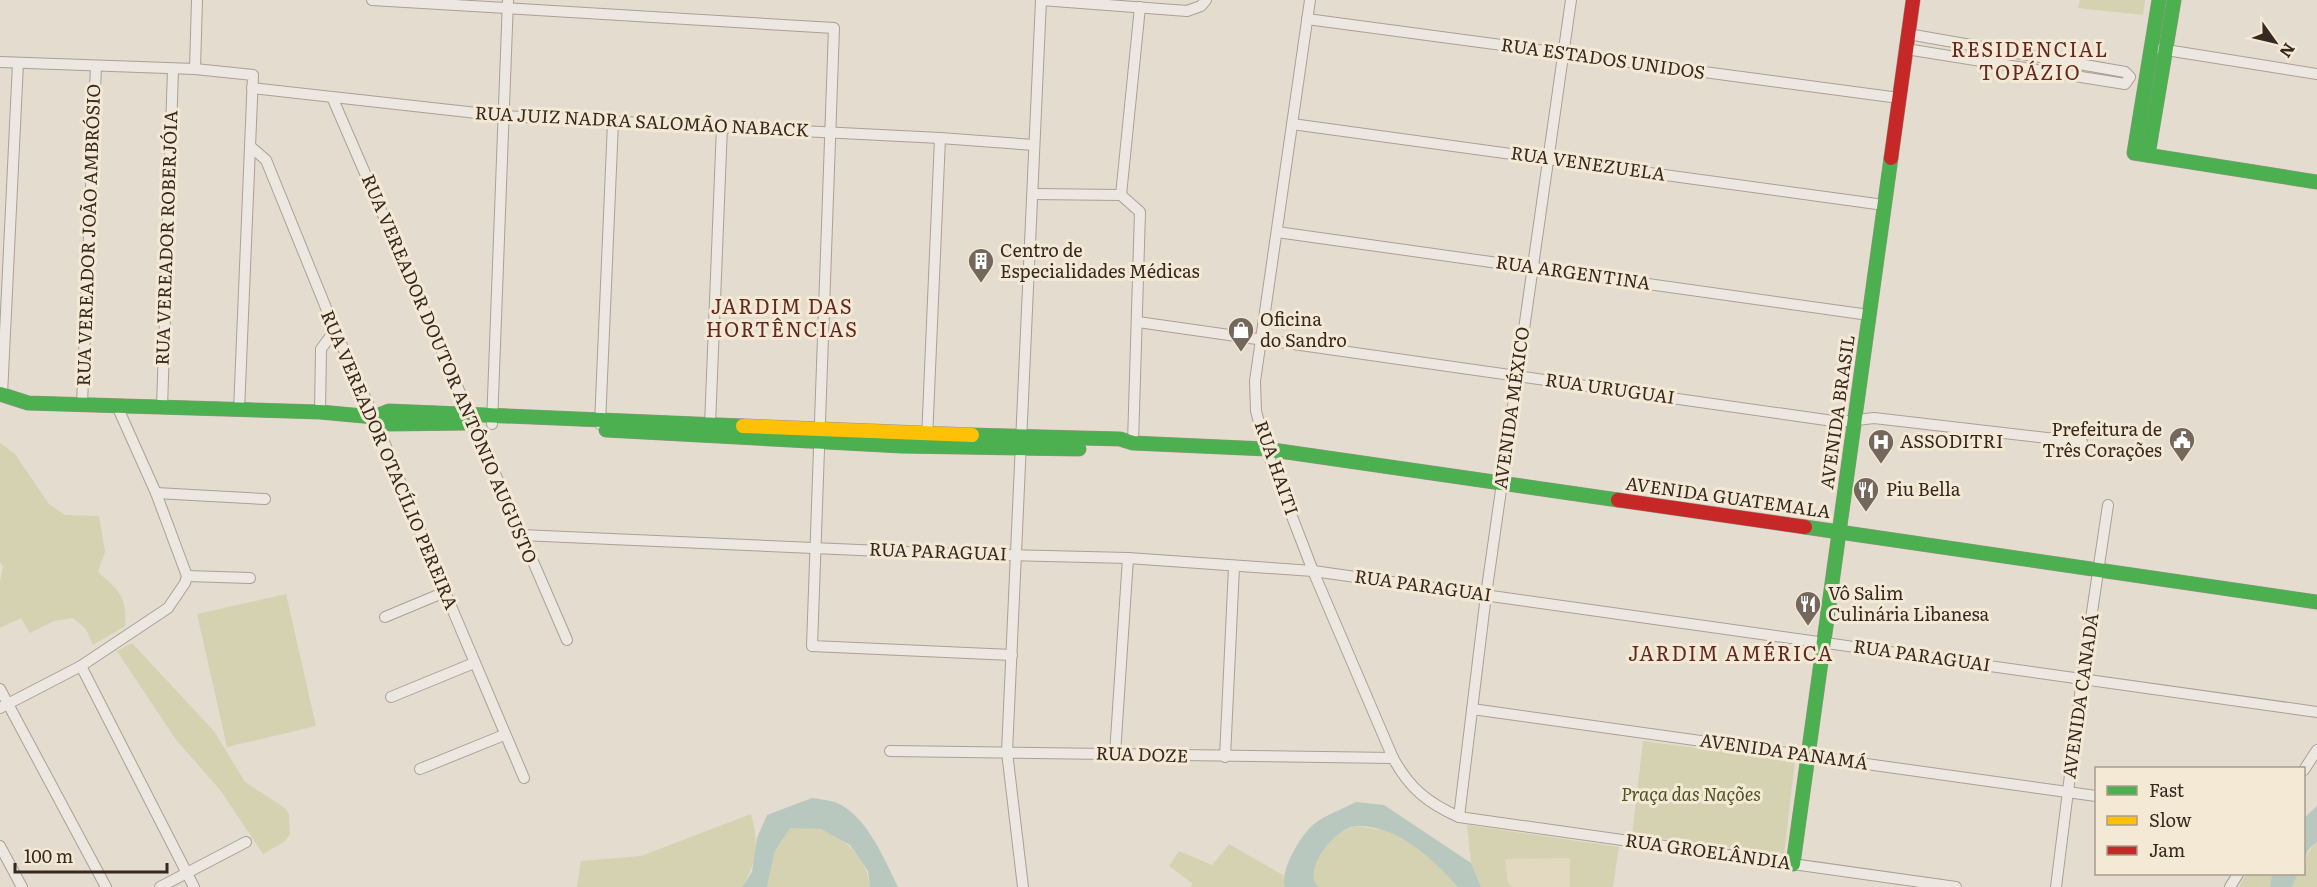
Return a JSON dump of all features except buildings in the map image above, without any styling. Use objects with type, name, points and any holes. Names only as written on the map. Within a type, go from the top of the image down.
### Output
[{"type":"street","points":[[195,69],[197,0]]},
{"type":"street","points":[[372,0],[508,4],[834,28],[812,646],[1012,655]]},
{"type":"street","points":[[1023,887],[1007,752],[1041,0],[1187,11],[1201,6],[1206,0]]},
{"type":"street","name":"RUA HAITI","points":[[1310,0],[1255,381],[1256,411],[1266,449],[1313,571],[1393,758],[1403,776],[1424,798],[1459,817]]},
{"type":"street","name":"AVENIDA MÉXICO","points":[[1459,817],[1486,595],[1571,0]]},
{"type":"street","name":"AVENIDA BRASIL","points":[[1793,864],[1913,0]]},
{"type":"street","points":[[2159,0],[2134,153],[2317,182]]},
{"type":"street","points":[[2148,155],[2174,0]]},
{"type":"street","points":[[493,419],[508,4]]},
{"type":"street","points":[[1121,195],[1140,7]]},
{"type":"street","name":"RUA ESTADOS UNIDOS","points":[[1307,19],[1899,98]]},
{"type":"street","points":[[1906,49],[2125,84],[2130,77],[2125,72],[1908,34]]},
{"type":"street","points":[[2151,47],[2317,74]]},
{"type":"street","points":[[2027,69],[2029,54]]},
{"type":"street","points":[[0,62],[195,69],[253,75],[239,411]]},
{"type":"street","points":[[18,63],[1,395],[28,403],[320,412],[374,417],[390,424],[470,418],[819,436]]},
{"type":"street","name":"RUA VEREADOR JOÃO AMBRÓSIO","points":[[82,405],[96,66]]},
{"type":"street","name":"RUA VEREADOR ROBERJÓIA","points":[[162,408],[173,69]]},
{"type":"street","name":"RUA JUIZ NADRA SALOMÃO NABACK","points":[[252,88],[504,116],[722,126],[1034,145]]},
{"type":"street","name":"RUA VEREADOR DOUTOR ANTÔNIO AUGUSTO","points":[[332,97],[567,640]]},
{"type":"street","points":[[600,424],[613,122]]},
{"type":"street","name":"RUA VENEZUELA","points":[[1292,124],[1884,205]]},
{"type":"street","points":[[710,425],[722,126]]},
{"type":"street","points":[[927,440],[940,138]]},
{"type":"street","name":"RUA VEREADOR OTACÍLIO PEREIRA","points":[[251,147],[266,160],[504,735],[524,778]]},
{"type":"street","points":[[1033,194],[1121,195],[1140,212],[1133,443]]},
{"type":"street","name":"RUA ARGENTINA","points":[[1277,232],[1869,315]]},
{"type":"street","name":"RUA URUGUAI","points":[[1138,322],[1840,422],[1874,418],[2082,442]]},
{"type":"street","points":[[320,412],[321,349],[335,330]]},
{"type":"street","points":[[117,406],[156,494],[186,580]]},
{"type":"street","points":[[600,424],[710,425],[819,436]]},
{"type":"street","name":"AVENIDA GUATEMALA","points":[[819,436],[1120,448],[1133,443],[1266,449],[2317,602]]},
{"type":"street","points":[[156,494],[265,499]]},
{"type":"street","name":"AVENIDA CANADÁ","points":[[2056,887],[2082,679],[2108,505]]},
{"type":"street","name":"RUA PARAGUAI","points":[[521,535],[927,553],[1128,558],[1313,571],[2317,712]]},
{"type":"street","points":[[1115,754],[1128,558]]},
{"type":"street","points":[[1225,757],[1234,567]]},
{"type":"street","points":[[186,580],[250,578]]},
{"type":"street","points":[[4,706],[81,666],[168,608],[186,580]]},
{"type":"street","points":[[385,616],[445,592]]},
{"type":"street","points":[[391,697],[474,663]]},
{"type":"street","points":[[81,666],[194,887]]},
{"type":"street","points":[[0,689],[4,706],[106,887]]},
{"type":"street","name":"AVENIDA PANAMÁ","points":[[1472,709],[2095,796]]},
{"type":"street","points":[[420,769],[504,735]]},
{"type":"street","points":[[2305,768],[2317,750]]},
{"type":"street","name":"RUA DOZE","points":[[890,751],[1393,758]]},
{"type":"street","name":"RUA GROELÂNDIA","points":[[1459,817],[1956,887]]},
{"type":"street","points":[[160,887],[246,842]]},
{"type":"street","points":[[0,846],[22,887]]},
{"type":"shaded area","points":[[812,798],[835,802],[856,817],[873,839],[898,887],[870,887],[868,871],[850,845],[821,829],[790,828],[775,851],[767,887],[742,887],[752,872],[757,838],[767,815]]},
{"type":"shaded area","points":[[1356,802],[1384,805],[1471,863],[1481,887],[1458,887],[1426,855],[1401,838],[1373,827],[1357,826],[1340,833],[1324,850],[1314,870],[1314,879],[1319,887],[1285,887],[1285,872],[1288,863],[1309,829],[1323,818]]},
{"type":"shaded area","points":[[2317,806],[2317,842],[2308,850],[2305,858],[2305,817]]},
{"type":"shaded area","points":[[1570,858],[1570,887],[1513,887],[1509,883],[1505,859]]},
{"type":"shaded area","points":[[2272,875],[2298,875],[2292,887],[2270,887]]},
{"type":"green space","points":[[2080,0],[2145,0],[2143,15],[2078,8]]},
{"type":"green space","points":[[0,443],[15,454],[49,504],[65,515],[99,516],[105,552],[98,572],[123,600],[125,626],[93,645],[86,629],[73,618],[54,621],[30,633],[21,618],[0,628],[0,582],[3,566],[0,562]]},
{"type":"green space","points":[[286,594],[316,726],[227,747],[197,614]]},
{"type":"green space","points":[[132,643],[214,731],[245,782],[285,808],[289,815],[290,834],[284,842],[263,854],[221,791],[177,741],[117,651]]},
{"type":"green space","name":"Praça das Nações","points":[[1643,741],[1795,761],[1784,854],[1632,835]]},
{"type":"green space","points":[[751,814],[756,852],[742,887],[577,887],[581,861],[641,856]]},
{"type":"green space","points":[[1467,825],[1619,847],[1613,887],[1570,887],[1570,858],[1505,859],[1508,883],[1513,887],[1481,887],[1471,863]]},
{"type":"green space","points":[[1355,826],[1397,834],[1426,854],[1458,887],[1319,887],[1314,881],[1313,874],[1318,859],[1338,835]]},
{"type":"green space","points":[[789,828],[819,829],[840,839],[855,852],[865,868],[870,887],[767,887],[775,851]]},
{"type":"green space","points":[[2317,842],[2317,887],[2292,887],[2298,875],[2305,875],[2305,864],[2311,849]]},
{"type":"green space","points":[[1229,844],[1283,875],[1285,887],[1191,887],[1192,883],[1169,866],[1179,851],[1212,865]]},
{"type":"green space","points":[[2245,875],[2272,875],[2270,887],[2239,887]]},
{"type":"traffic: fast","points":[[2159,0],[2134,153],[2317,182]]},
{"type":"traffic: fast","points":[[2148,155],[2174,0]]},
{"type":"traffic: fast","points":[[1793,864],[1891,158]]},
{"type":"traffic: fast","points":[[0,394],[28,403],[320,412],[374,417],[390,424],[468,423]]},
{"type":"traffic: fast","points":[[374,417],[389,411],[743,426]]},
{"type":"traffic: fast","points":[[606,430],[901,446],[1079,449]]},
{"type":"traffic: fast","points":[[972,435],[1120,439],[1133,443],[1266,449],[1618,500]]},
{"type":"traffic: fast","points":[[1805,527],[2317,602]]},
{"type":"traffic: slow","points":[[743,426],[972,435]]},
{"type":"traffic: jam","points":[[1891,158],[1913,0]]},
{"type":"traffic: jam","points":[[1618,500],[1805,527]]},
{"type":"place","name":"Centro de Especialidades Médicas","points":[[981,284]]},
{"type":"place","name":"Oficina do Sandro","points":[[1241,353]]},
{"type":"place","name":"Prefeitura de Três Corações","points":[[2182,463]]},
{"type":"place","name":"ASSODITRI","points":[[1881,465]]},
{"type":"place","name":"Piu Bella","points":[[1866,513]]},
{"type":"place","name":"Vô Salim Culinária Libanesa","points":[[1808,627]]},
{"type":"district","name":"RESIDENCIAL TOPÁZIO","points":[[2030,62]]},
{"type":"district","name":"JARDIM DAS HORTÊNCIAS","points":[[782,318]]},
{"type":"district","name":"JARDIM AMÉRICA","points":[[1731,654]]}]
